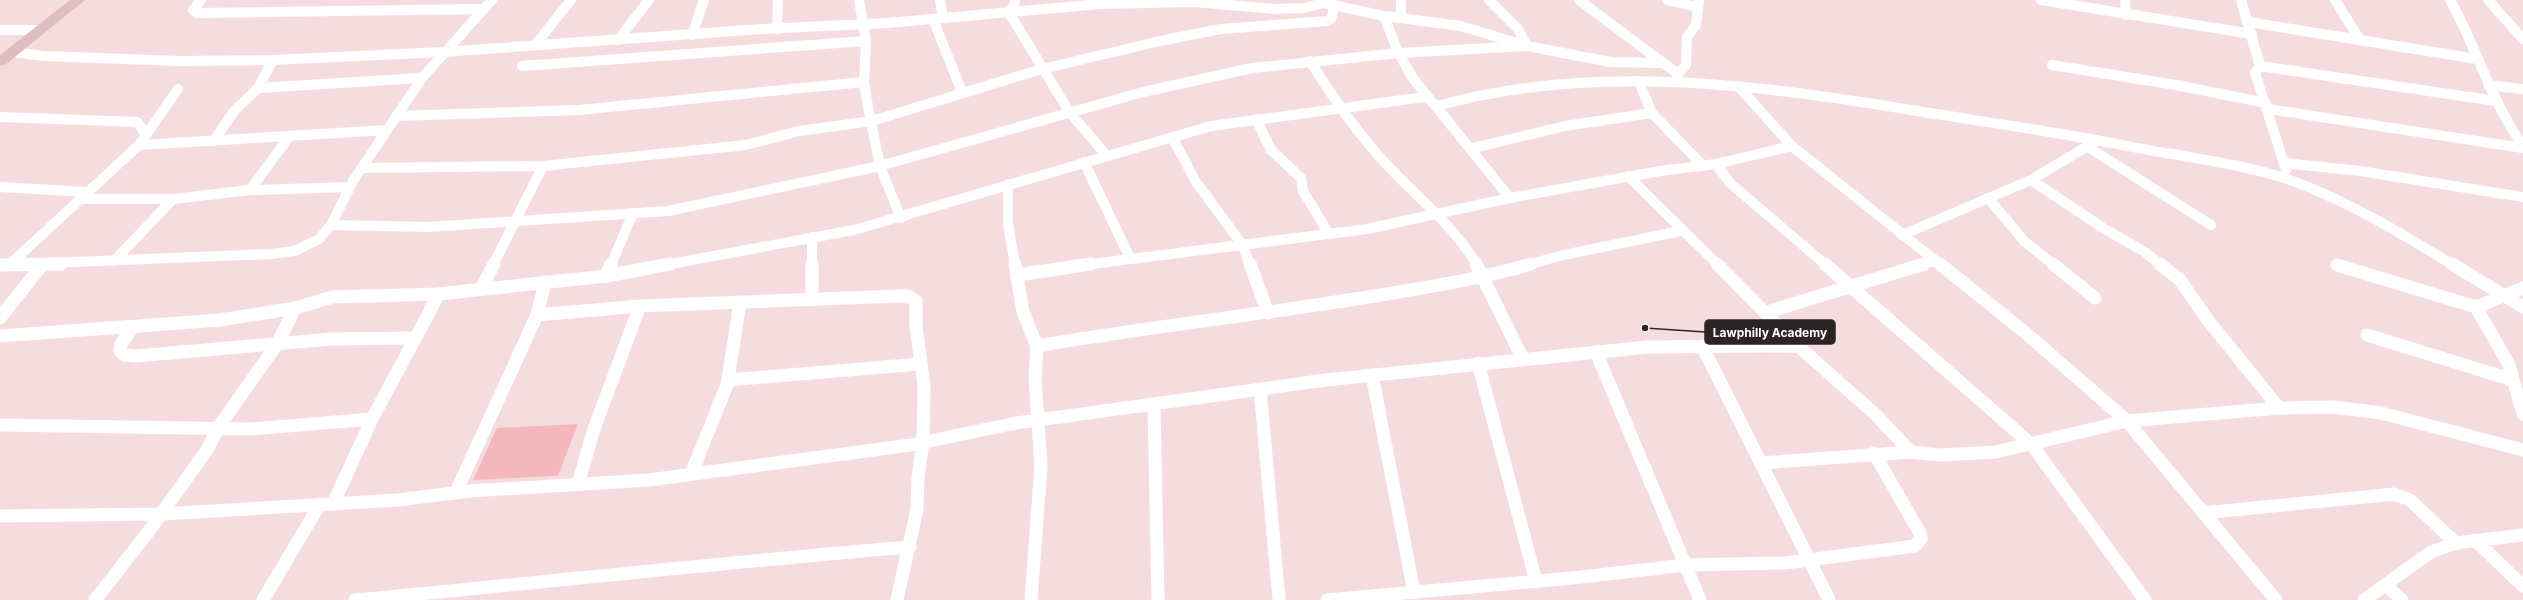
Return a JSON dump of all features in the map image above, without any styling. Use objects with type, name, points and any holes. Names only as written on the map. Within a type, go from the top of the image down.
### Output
[{"type":"main road","points":[[0,62],[78,0]]},
{"type":"street","points":[[201,0],[193,10],[198,13],[483,9]]},
{"type":"street","points":[[4,265],[42,266],[295,251],[318,239],[331,225],[350,187],[422,78],[443,52],[492,0]]},
{"type":"street","points":[[535,45],[571,0]]},
{"type":"street","points":[[618,40],[649,0]]},
{"type":"street","points":[[692,35],[704,0]]},
{"type":"street","points":[[777,29],[778,0]]},
{"type":"street","points":[[859,0],[866,41],[864,82],[880,166],[901,218]]},
{"type":"street","points":[[940,0],[943,18]]},
{"type":"street","points":[[1008,11],[1014,6],[1014,0]]},
{"type":"street","points":[[1398,16],[1401,13],[1401,0]]},
{"type":"street","points":[[1489,0],[1518,29],[1527,46]]},
{"type":"street","points":[[1579,0],[1613,24],[1662,63],[1677,78]]},
{"type":"street","points":[[1667,0],[1698,3],[1696,25],[1687,37],[1686,65],[1677,78]]},
{"type":"street","points":[[2041,0],[2055,1],[2126,15],[2252,34]]},
{"type":"street","points":[[2125,0],[2126,15]]},
{"type":"street","points":[[2241,0],[2260,66],[2255,73],[2285,163],[2287,179]]},
{"type":"street","points":[[2335,0],[2360,40]]},
{"type":"street","points":[[2450,0],[2471,39],[2477,59],[2502,116],[2523,147]]},
{"type":"street","points":[[2488,0],[2523,39]]},
{"type":"street","points":[[13,52],[43,56],[178,61],[273,60],[443,52],[864,24],[933,19],[1008,11],[1150,2],[1194,2],[1274,9],[1304,8],[1317,1],[1384,16],[1398,16],[1460,26],[1527,46],[1610,62],[1662,63]]},
{"type":"street","points":[[362,168],[543,166],[717,149],[765,141],[806,130],[872,121],[962,92],[1042,69],[1160,41],[1221,29],[1327,21],[1331,19],[1336,5]]},
{"type":"street","points":[[1008,11],[1070,113],[1107,156]]},
{"type":"street","points":[[1384,16],[1399,53],[1425,97],[1437,106],[1473,148],[1510,198]]},
{"type":"street","points":[[933,19],[962,92]]},
{"type":"street","points":[[2248,22],[2477,59]]},
{"type":"street","points":[[0,30],[40,30]]},
{"type":"street","points":[[522,66],[866,41]]},
{"type":"street","points":[[331,225],[428,227],[668,211],[756,194],[880,166],[1209,76],[1252,68],[1310,61],[1399,53],[1527,46]]},
{"type":"street","points":[[214,141],[234,111],[258,88],[273,60]]},
{"type":"street","points":[[1310,61],[1340,108],[1399,178],[1456,235],[1483,278],[1523,359]]},
{"type":"street","points":[[2052,65],[2176,85],[2267,106],[2523,147]]},
{"type":"street","points":[[2260,66],[2496,102]]},
{"type":"street","points":[[258,88],[422,78]]},
{"type":"street","points":[[1437,106],[1479,94],[1511,89],[1578,83],[1639,82],[1677,78],[1841,98],[2182,155],[2287,179],[2374,218],[2523,307]]},
{"type":"street","points":[[397,116],[526,113],[605,108],[781,88],[864,82]]},
{"type":"street","points":[[1639,82],[1652,114],[1703,166]]},
{"type":"street","points":[[2488,85],[2523,89]]},
{"type":"street","points":[[1738,86],[1792,146],[1934,261],[2028,334],[2127,421],[2276,600]]},
{"type":"street","points":[[4,265],[139,145],[145,133],[178,89]]},
{"type":"street","points":[[0,336],[132,328],[220,320],[295,308],[332,297],[439,294],[606,276],[812,237],[901,218],[1008,184],[1211,126],[1425,97]]},
{"type":"street","points":[[1473,148],[1565,126],[1652,114]]},
{"type":"street","points":[[0,117],[137,122],[156,118]]},
{"type":"street","points":[[1256,119],[1271,149],[1301,176],[1304,185],[1303,191],[1329,234]]},
{"type":"street","points":[[137,122],[145,133]]},
{"type":"street","points":[[139,145],[387,130]]},
{"type":"street","points":[[250,190],[289,137]]},
{"type":"street","points":[[1172,137],[1196,182],[1242,244],[1268,313]]},
{"type":"street","points":[[1902,235],[2031,180],[2098,140]]},
{"type":"street","points":[[1018,275],[1130,258],[1367,230],[1510,198],[1628,176],[1716,164],[1792,146]]},
{"type":"street","points":[[2088,147],[2211,225]]},
{"type":"street","points":[[1084,162],[1130,258]]},
{"type":"street","points":[[2285,163],[2360,171],[2523,197]]},
{"type":"street","points":[[1716,164],[1730,183],[1851,285],[2032,445],[2145,600]]},
{"type":"street","points":[[481,289],[543,166]]},
{"type":"street","points":[[1628,176],[1681,231],[1767,312],[1798,346],[1875,414],[1910,452]]},
{"type":"street","points":[[2031,180],[2103,228],[2145,252],[2180,280],[2207,319],[2279,408]]},
{"type":"street","points":[[1008,184],[1008,224],[1018,275],[1023,312],[1037,346],[1035,378],[1042,466],[1031,600]]},
{"type":"street","points":[[0,187],[84,195],[173,199],[250,190],[350,187]]},
{"type":"street","points":[[1988,198],[2024,241],[2095,298]]},
{"type":"street","points":[[114,261],[173,199]]},
{"type":"street","points":[[606,276],[633,213]]},
{"type":"street","points":[[1037,346],[1124,331],[1268,313],[1483,278],[1559,256],[1681,231]]},
{"type":"street","points":[[812,237],[812,299]]},
{"type":"street","points":[[1767,312],[1851,285],[1934,261]]},
{"type":"street","points":[[2336,265],[2414,290],[2476,307],[2523,288]]},
{"type":"street","points":[[0,318],[42,266]]},
{"type":"street","points":[[456,492],[537,315],[545,283]]},
{"type":"street","points":[[263,600],[327,504],[439,294]]},
{"type":"street","points":[[537,315],[640,306],[740,304],[812,299],[908,296],[916,301],[920,364],[924,386],[923,442],[918,477],[917,509],[910,548],[897,600]]},
{"type":"street","points":[[691,474],[728,380],[740,304]]},
{"type":"street","points":[[578,484],[594,430],[640,306]]},
{"type":"street","points":[[2476,307],[2495,336],[2508,364],[2523,414]]},
{"type":"street","points":[[95,600],[162,514],[207,450],[218,428],[277,344],[295,308]]},
{"type":"street","points":[[132,328],[121,344],[120,351],[124,355],[136,356],[332,339],[415,338]]},
{"type":"street","points":[[2367,335],[2513,380]]},
{"type":"street","points":[[1702,346],[1762,463],[1829,600]]},
{"type":"street","points":[[0,516],[162,514],[398,500],[456,492],[578,484],[691,474],[923,442],[1016,423],[1372,375],[1647,347],[1798,346]]},
{"type":"street","points":[[1596,352],[1700,600]]},
{"type":"street","points":[[728,380],[920,364]]},
{"type":"street","points":[[1478,364],[1536,581]]},
{"type":"street","points":[[1372,375],[1414,592]]},
{"type":"street","points":[[1260,389],[1279,600]]},
{"type":"street","points":[[1154,405],[1158,600]]},
{"type":"street","points":[[1762,463],[1874,453],[1910,452],[1970,455],[2032,445],[2127,421],[2279,408],[2334,407],[2381,413],[2468,434],[2523,450]]},
{"type":"street","points":[[0,425],[250,429],[372,419]]},
{"type":"street","points":[[1327,600],[1536,581],[1686,565],[1785,563],[1916,546],[1920,541],[1920,533],[1874,453]]},
{"type":"street","points":[[2203,513],[2394,494],[2410,500],[2456,543]]},
{"type":"street","points":[[2364,600],[2431,552],[2456,543],[2523,535]]},
{"type":"street","points":[[2475,540],[2523,586]]},
{"type":"street","points":[[355,600],[538,583],[718,563],[910,548]]},
{"type":"street","points":[[2386,584],[2402,600]]},
{"type":"shaded area","points":[[578,424],[558,476],[473,480],[497,428]]},
{"type":"place","name":"Lawphilly Academy","points":[[1645,328]]}]
